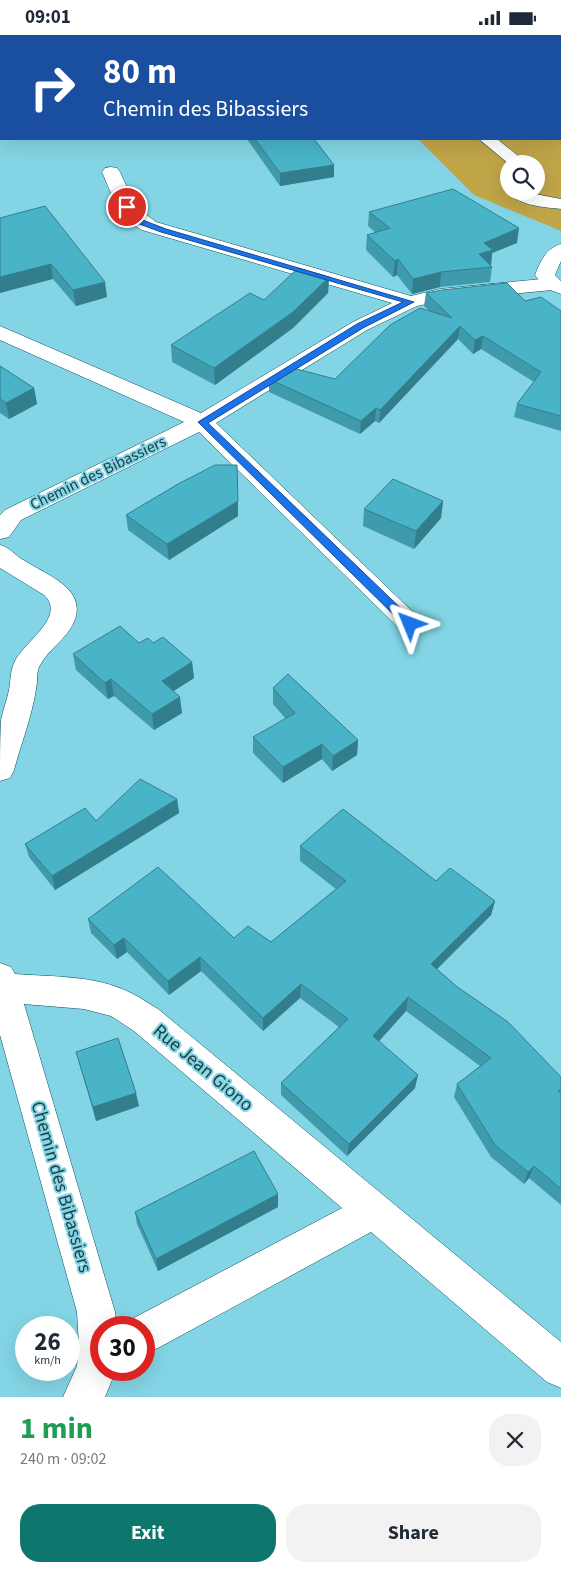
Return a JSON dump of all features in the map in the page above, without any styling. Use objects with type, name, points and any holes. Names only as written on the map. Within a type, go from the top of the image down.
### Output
[{"type":"street","points":[[488,140],[508,155]]},
{"type":"street","points":[[110,172],[131,214],[137,220],[149,226],[410,302]]},
{"type":"street","points":[[538,200],[561,204]]},
{"type":"street","points":[[556,286],[545,275],[550,261],[561,250]]},
{"type":"street","name":"Chemin des Bibassiers","points":[[0,531],[13,515],[202,422],[360,326],[410,302],[440,295],[556,286]]},
{"type":"street","points":[[0,332],[202,422],[410,624]]},
{"type":"street","points":[[0,553],[10,564],[50,587],[61,597],[65,612],[58,626],[46,642],[31,654],[24,665],[21,677],[23,689],[0,770]]},
{"type":"street","name":"Chemin des Bibassiers","points":[[2,982],[96,1316]]},
{"type":"street","name":"Rue Jean Giono","points":[[2,982],[84,994],[118,1003],[146,1020],[561,1368]]},
{"type":"street","points":[[155,1328],[374,1211]]},
{"type":"shaded area","points":[[419,140],[561,140],[561,231],[474,195]]},
{"type":"building","points":[[256,140],[315,140],[334,165],[280,173]]},
{"type":"building","points":[[453,189],[519,228],[484,243],[493,250],[479,254],[492,267],[441,272],[413,279],[398,259],[395,261],[367,235],[390,228],[369,212]]},
{"type":"building","points":[[45,206],[105,282],[73,290],[51,264],[0,277],[0,218]]},
{"type":"building","points":[[298,268],[329,277],[293,312],[214,368],[171,345],[250,293],[264,300]]},
{"type":"building","points":[[507,283],[525,301],[541,297],[561,311],[561,416],[517,404],[541,372],[483,336],[475,340],[460,326],[380,410],[376,408],[361,421],[269,379],[289,367],[335,379],[390,325],[420,308],[452,318],[426,293]]},
{"type":"building","points":[[0,366],[34,388],[6,403],[0,399]]},
{"type":"building","points":[[215,465],[237,465],[238,501],[167,544],[126,515],[178,484]]},
{"type":"building","points":[[393,479],[443,501],[416,531],[364,509]]},
{"type":"building","points":[[120,626],[139,643],[148,638],[153,643],[163,637],[192,662],[162,681],[180,697],[152,714],[111,679],[105,683],[73,654]]},
{"type":"building","points":[[288,674],[358,740],[333,756],[322,744],[283,767],[253,737],[295,713],[273,688]]},
{"type":"building","points":[[140,779],[177,799],[52,876],[25,844],[85,808],[96,821]]},
{"type":"building","points":[[343,809],[436,881],[450,868],[495,901],[431,964],[456,986],[508,1022],[561,1077],[561,1089],[558,1091],[561,1093],[561,1189],[534,1166],[528,1172],[495,1145],[457,1084],[491,1058],[408,997],[373,1036],[418,1075],[349,1144],[281,1083],[348,1019],[301,984],[263,1018],[200,957],[168,981],[124,938],[114,945],[88,919],[158,867],[234,938],[248,926],[271,942],[346,881],[300,846]]},
{"type":"building","points":[[118,1038],[136,1093],[93,1107],[76,1052]]},
{"type":"building","points":[[254,1151],[278,1194],[156,1259],[135,1212]]},
{"type":"route","points":[[127,207],[137,220],[149,226],[410,302],[360,326],[202,422],[410,624]]}]
